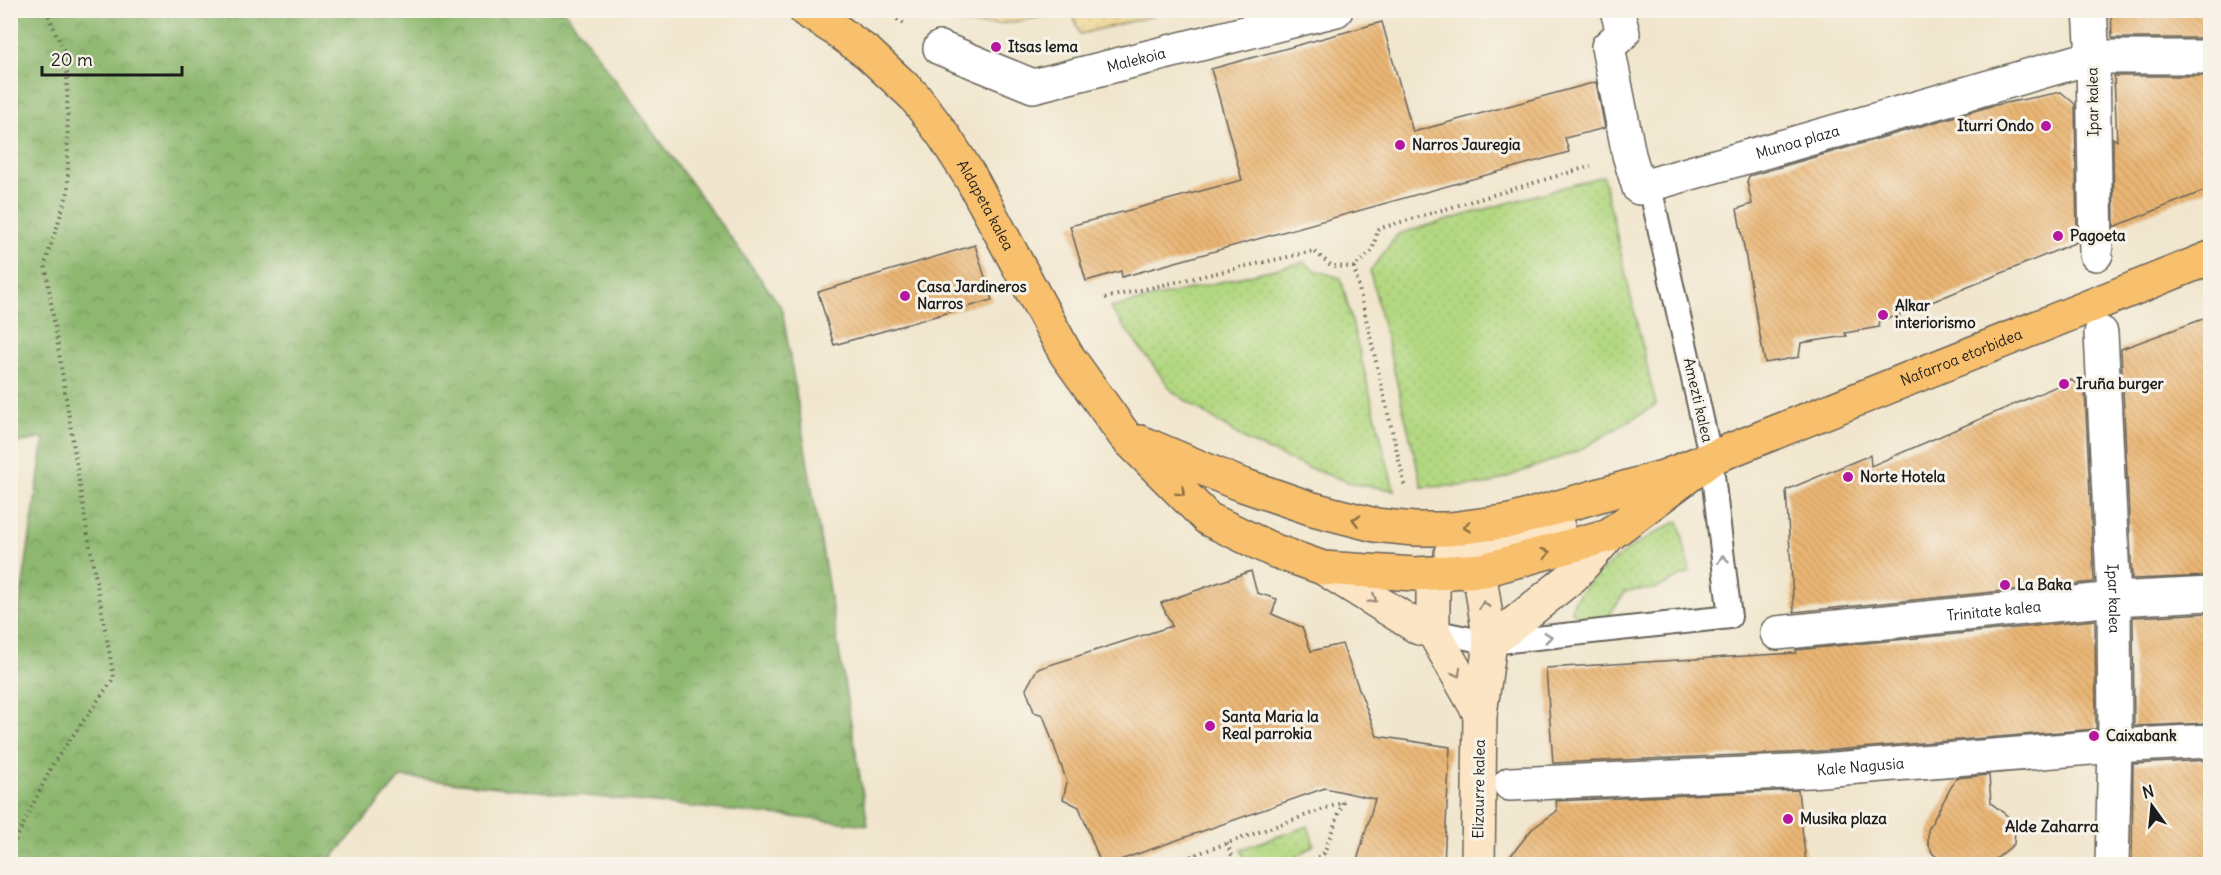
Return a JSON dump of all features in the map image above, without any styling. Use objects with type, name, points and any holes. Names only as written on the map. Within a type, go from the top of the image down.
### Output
[{"type":"highway","name":"Aldapeta kalea","points":[[805,10],[869,54],[914,96],[944,136],[971,178],[1066,354],[1125,436],[1208,519],[1275,551],[1323,568],[1415,574],[1456,568],[1484,570],[1609,535]]},
{"type":"highway","name":"Nafarroa etorbidea","points":[[1711,459],[2211,258]]},
{"type":"highway","points":[[1125,436],[1236,483],[1313,509],[1375,525],[1414,529],[1450,529],[1510,520],[1666,476],[1711,459]]},
{"type":"highway","points":[[1609,535],[1711,459]]},
{"type":"main road","points":[[1480,714],[1433,631],[1433,586],[1481,548],[1607,509],[1666,476]]},
{"type":"main road","points":[[1414,529],[1448,551],[1456,568]]},
{"type":"main road","points":[[1490,643],[1572,577],[1609,535]]},
{"type":"main road","points":[[1323,568],[1419,628],[1433,631]]},
{"type":"main road","name":"Elizaurre kalea","points":[[1456,568],[1481,583],[1490,643],[1480,714],[1478,864]]},
{"type":"street","name":"Malekoia","points":[[939,48],[1033,86],[1336,10]]},
{"type":"street","name":"Munoa plaza","points":[[1617,10],[1623,33],[1608,47],[1629,155],[1639,188],[2092,57]]},
{"type":"street","points":[[2090,10],[2092,57],[2211,57]]},
{"type":"street","name":"Ipar kalea","points":[[2092,57],[2096,254]]},
{"type":"street","name":"Ipar kalea","points":[[2101,333],[2114,599],[2115,746],[2112,864]]},
{"type":"street","name":"Trinitate kalea","points":[[1777,633],[2114,599],[2211,594]]},
{"type":"street","name":"Kale Nagusia","points":[[1510,784],[1810,771],[2115,746],[2211,741]]},
{"type":"lane","name":"Amezti kalea","points":[[1490,643],[1730,617],[1711,459],[1650,187]]},
{"type":"lane","points":[[1433,631],[1490,643]]},
{"type":"path","points":[[10,851],[54,762],[114,678],[86,525],[45,264],[68,192],[67,59],[46,10]]},
{"type":"path","points":[[1105,298],[1314,251],[1332,266],[1354,267],[1372,251],[1378,229],[1629,155]]},
{"type":"path","points":[[1354,267],[1406,491]]},
{"type":"path","points":[[1168,864],[1344,801],[1324,853],[1308,864]]},
{"type":"path","points":[[1227,843],[1235,864]]},
{"type":"green space","points":[[11,10],[565,11],[782,308],[868,825],[401,777],[327,864],[11,864],[11,668],[44,438],[11,444]]},
{"type":"green space","points":[[1603,176],[1656,405],[1580,450],[1486,485],[1422,487],[1370,271],[1398,234]]},
{"type":"green space","points":[[1304,262],[1315,270],[1341,278],[1394,490],[1354,484],[1306,467],[1247,441],[1173,392],[1110,308]]},
{"type":"green space","points":[[1679,521],[1690,572],[1655,589],[1626,591],[1607,618],[1583,618],[1571,610],[1587,584],[1601,571],[1651,535]]},
{"type":"green space","points":[[1308,826],[1314,845],[1286,864],[1246,864],[1241,849]]},
{"type":"sand","points":[[1071,10],[1172,11],[1080,34]]},
{"type":"sand","points":[[925,11],[1069,11],[1015,22],[978,25],[942,19]]},
{"type":"building","points":[[2111,10],[2211,10],[2211,38],[2112,38]]},
{"type":"building","name":"Narros Jauregia","points":[[1382,22],[1413,132],[1596,82],[1605,128],[1565,138],[1569,152],[1122,277],[1121,271],[1086,281],[1070,226],[1242,180],[1211,69]]},
{"type":"building","points":[[2114,76],[2211,76],[2211,188],[2114,227],[2113,138],[2117,141]]},
{"type":"building","points":[[2061,92],[2075,104],[2077,242],[1922,306],[1899,311],[1900,316],[1880,320],[1879,327],[1845,333],[1847,336],[1801,343],[1799,357],[1765,363],[1737,209],[1752,204],[1747,182],[1749,176],[1991,106]]},
{"type":"building","name":"Casa Jardineros Narros","points":[[975,245],[992,300],[834,345],[818,292]]},
{"type":"building","points":[[2211,316],[2211,576],[2132,579],[2121,349]]},
{"type":"building","points":[[2071,380],[2085,389],[2094,582],[1794,612],[1786,490],[1870,455],[1871,466]]},
{"type":"building","name":"Santa Maria la Real parrokia","points":[[1251,571],[1257,593],[1277,599],[1272,614],[1302,627],[1311,651],[1342,644],[1377,736],[1450,747],[1444,864],[1356,864],[1375,799],[1325,788],[1109,864],[1101,864],[1079,807],[1063,799],[1067,782],[1043,715],[1034,712],[1026,689],[1037,669],[1172,626],[1161,603]]},
{"type":"building","points":[[2211,613],[2211,723],[2134,726],[2133,617]]},
{"type":"building","points":[[2095,620],[2096,729],[1809,752],[1553,763],[1546,668],[1796,653],[1796,650]]},
{"type":"building","points":[[2211,760],[2211,864],[2132,864],[2133,764]]},
{"type":"building","points":[[1989,775],[1991,803],[2010,818],[2015,831],[2014,844],[1991,863],[1946,863],[1933,854],[1928,843],[1928,830],[1956,778]]},
{"type":"building","points":[[1798,790],[1806,864],[1504,864],[1532,829],[1557,811],[1556,801]]},
{"type":"place","name":"Itsas lema","points":[[996,47]]},
{"type":"place","name":"Iturri Ondo","points":[[2046,126]]},
{"type":"place","name":"Narros Jauregia","points":[[1400,145]]},
{"type":"place","name":"Pagoeta","points":[[2058,236]]},
{"type":"place","name":"Casa Jardineros Narros","points":[[905,296]]},
{"type":"place","name":"Alkar interiorismo","points":[[1883,315]]},
{"type":"place","name":"Iruña burger","points":[[2064,384]]},
{"type":"place","name":"Norte Hotela","points":[[1848,477]]},
{"type":"place","name":"La Baka","points":[[2005,585]]},
{"type":"place","name":"Santa Maria la Real parrokia","points":[[1210,726]]},
{"type":"place","name":"Caixabank","points":[[2094,736]]},
{"type":"place","name":"Musika plaza","points":[[1788,819]]},
{"type":"district","name":"Alde Zaharra","points":[[2052,826]]}]
